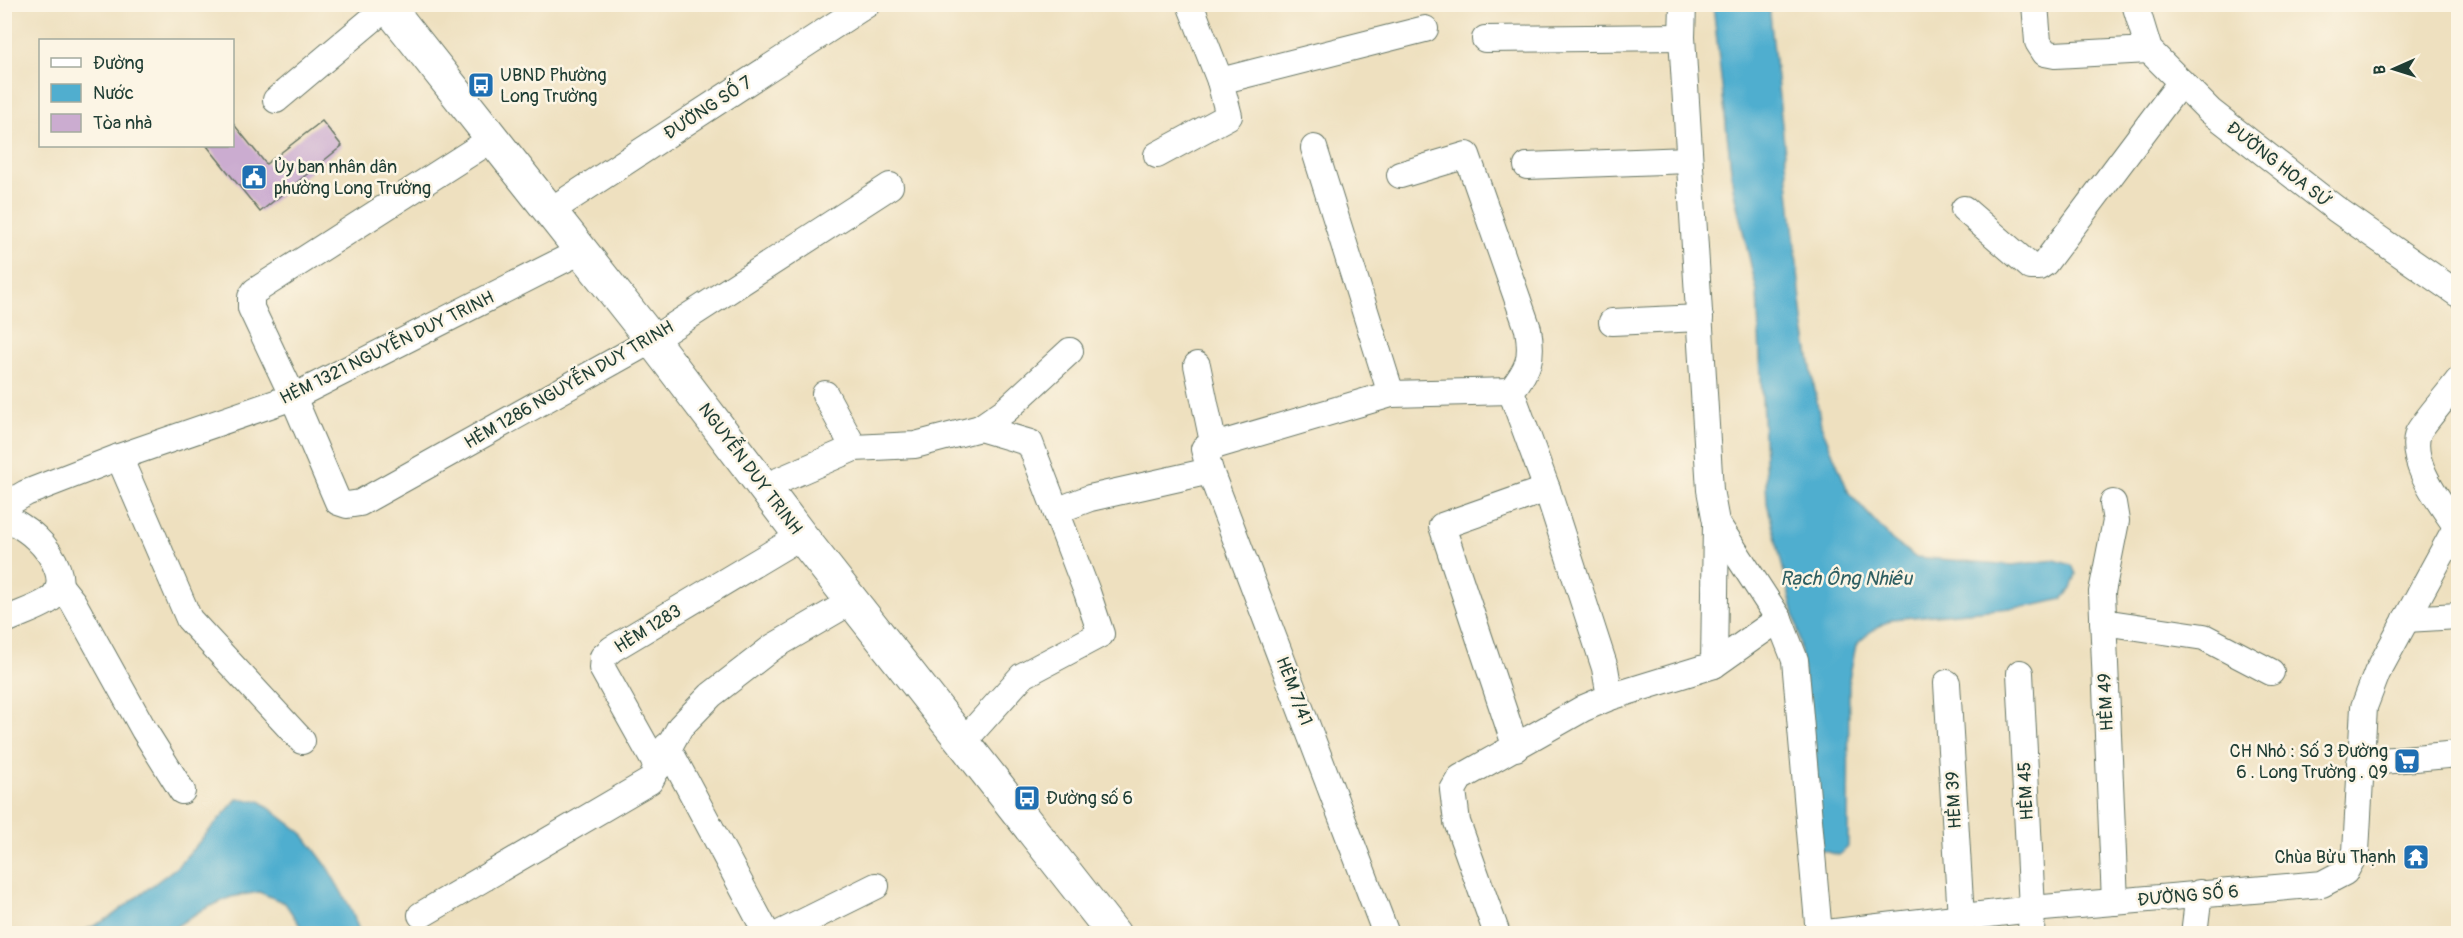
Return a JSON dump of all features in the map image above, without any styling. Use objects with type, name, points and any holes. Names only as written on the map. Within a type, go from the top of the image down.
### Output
[{"type":"main road","name":"NGUYỄN DUY TRINH","points":[[391,7],[492,139],[652,340],[801,536],[1114,933]]},
{"type":"street","name":"ĐƯỜNG SỐ 7","points":[[550,211],[867,4]]},
{"type":"street","points":[[1157,155],[1229,116],[1220,81],[1190,4]]},
{"type":"street","points":[[1683,4],[1682,37],[1710,490],[1716,522],[1714,665]]},
{"type":"street","points":[[2035,4],[2038,42],[2045,53],[2055,55],[2149,50]]},
{"type":"street","name":"ĐƯỜNG HOA SỨ","points":[[2135,4],[2149,50],[2210,111],[2336,209],[2458,294]]},
{"type":"street","points":[[276,100],[391,7]]},
{"type":"street","points":[[1220,81],[1425,29]]},
{"type":"street","points":[[1485,39],[1682,37]]},
{"type":"street","points":[[1964,209],[2031,267],[2039,267],[2045,263],[2181,82]]},
{"type":"street","points":[[293,397],[251,308],[251,297],[255,291],[492,139]]},
{"type":"street","points":[[1314,148],[1391,394]]},
{"type":"street","points":[[1056,511],[1391,394],[1511,391],[1527,371],[1532,348],[1528,329],[1467,155],[1400,175]]},
{"type":"street","points":[[1527,166],[1689,160]]},
{"type":"street","name":"HẺM 1286 NGUYỄN DUY TRINH","points":[[293,397],[338,502],[346,505],[360,503],[652,340],[890,186]]},
{"type":"street","name":"HẺM 1321 NGUYỄN DUY TRINH","points":[[4,510],[26,493],[119,457],[293,397],[582,251]]},
{"type":"street","points":[[1612,322],[1700,318]]},
{"type":"street","points":[[764,487],[854,448],[915,445],[980,428],[1006,410],[1070,351]]},
{"type":"street","name":"HẺM 7/41","points":[[1197,365],[1209,456],[1386,933]]},
{"type":"street","points":[[2457,525],[2423,474],[2418,456],[2418,433],[2458,381]]},
{"type":"street","points":[[1511,391],[1547,489],[1605,668],[1610,697]]},
{"type":"street","points":[[825,394],[854,448]]},
{"type":"street","points":[[963,742],[1022,676],[1101,634],[1030,443],[980,428]]},
{"type":"street","points":[[119,457],[189,619],[302,741]]},
{"type":"street","points":[[1516,748],[1442,526],[1547,489]]},
{"type":"street","name":"HẺM 49","points":[[2114,503],[2116,521],[2102,592],[2115,902]]},
{"type":"street","points":[[4,516],[35,536],[46,549],[61,578],[61,587],[73,602],[144,730],[182,791]]},
{"type":"street","points":[[1716,522],[1779,619],[1795,660],[1819,933]]},
{"type":"street","name":"ĐƯỜNG SỐ 6","points":[[1819,933],[1961,918],[2031,921],[2115,902],[2322,884],[2345,872],[2356,852],[2364,707],[2377,673],[2457,525]]},
{"type":"street","name":"HẺM 1283","points":[[663,757],[602,668],[603,657],[801,536]]},
{"type":"street","points":[[4,621],[49,601],[61,587]]},
{"type":"street","points":[[421,915],[650,781],[680,727],[711,695],[773,647],[852,601]]},
{"type":"street","points":[[2406,619],[2458,616]]},
{"type":"street","points":[[1497,933],[1457,822],[1453,790],[1460,778],[1584,708],[1610,697],[1714,665],[1779,619]]},
{"type":"street","points":[[2103,622],[2204,637],[2271,672]]},
{"type":"street","name":"HẺM 45","points":[[2020,673],[2031,921]]},
{"type":"street","name":"HẺM 39","points":[[1947,683],[1961,918]]},
{"type":"street","points":[[2360,763],[2458,754]]},
{"type":"street","points":[[663,757],[767,933]]},
{"type":"street","points":[[779,933],[876,886]]},
{"type":"street","points":[[2194,933],[2199,893]]},
{"type":"water","name":"Rạch Ông Nhiêu","points":[[1713,5],[1769,5],[1804,328],[1821,425],[1849,493],[1892,540],[1915,557],[2012,565],[2055,560],[2072,565],[2076,574],[2071,589],[2062,599],[2032,606],[1892,619],[1870,632],[1856,645],[1849,679],[1848,846],[1839,855],[1819,850],[1812,739],[1798,631],[1767,503],[1757,291],[1733,188]]},
{"type":"water","points":[[237,799],[260,801],[302,833],[326,865],[351,909],[360,933],[305,933],[285,903],[259,892],[231,897],[200,911],[166,933],[80,933],[109,918],[178,866]]},
{"type":"building","points":[[322,121],[342,146],[260,212],[208,147],[234,147],[234,124],[266,164]]},
{"type":"place","name":"UBND Phường Long Trường","points":[[481,85]]},
{"type":"place","name":"Ủy ban nhân dân phường Long Trường","points":[[254,177]]},
{"type":"place","name":"CH Nhỏ : Số 3 Đường 6 . Long Trường . Q9","points":[[2407,761]]},
{"type":"place","name":"Đường số 6","points":[[1027,798]]},
{"type":"place","name":"Chùa Bửu Thạnh","points":[[2416,857]]}]
